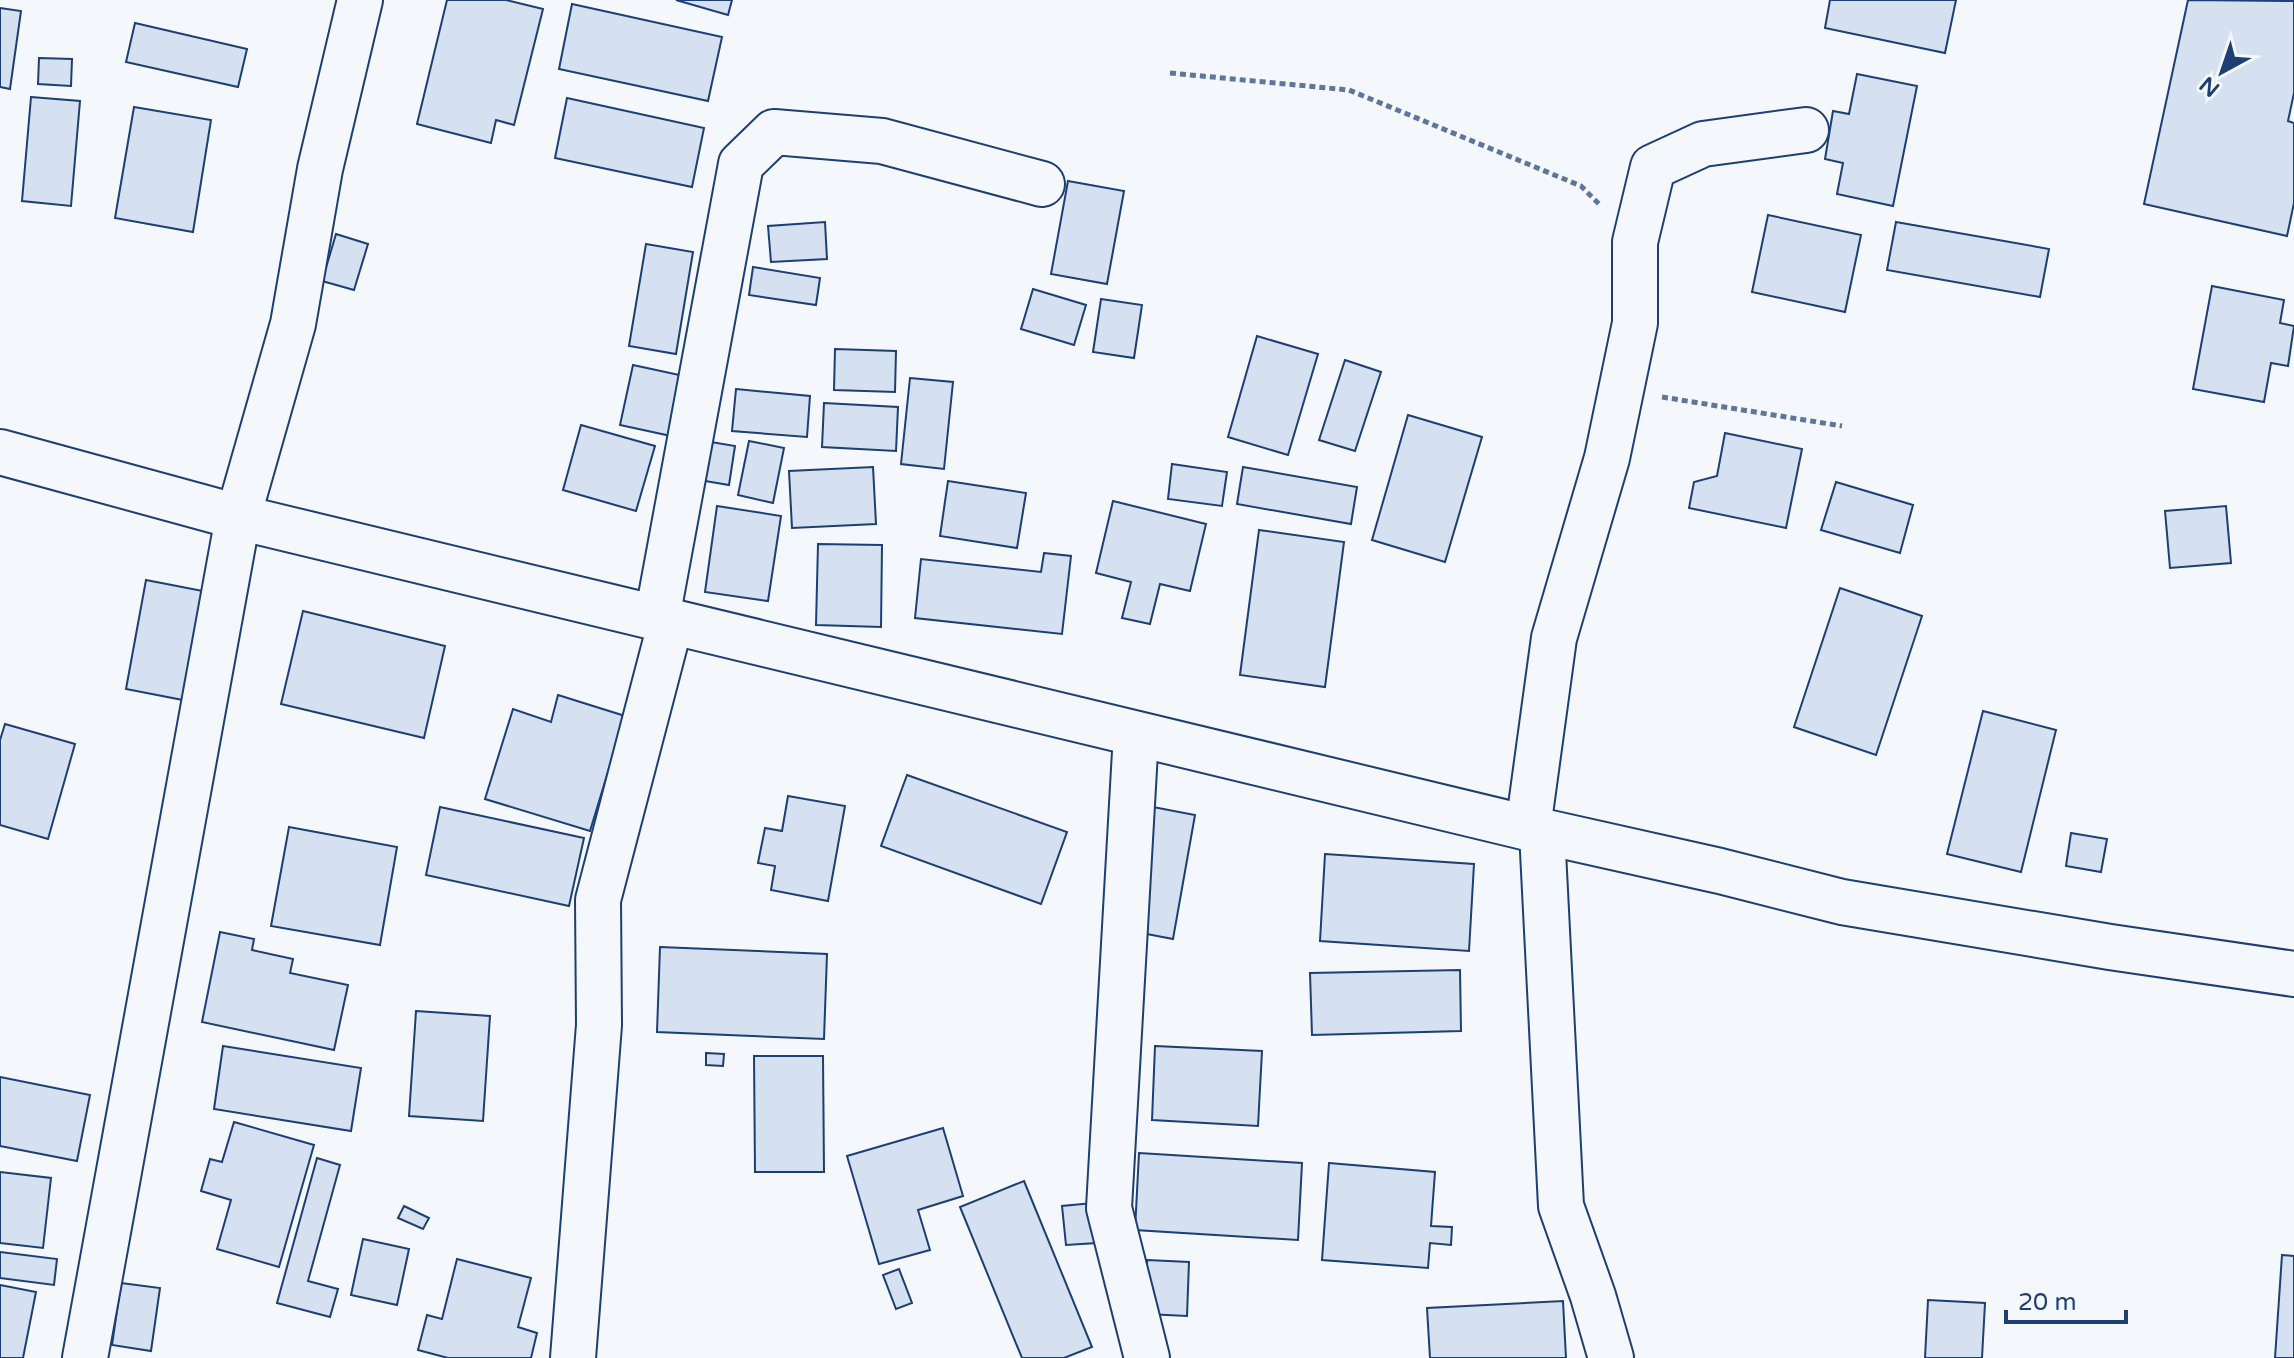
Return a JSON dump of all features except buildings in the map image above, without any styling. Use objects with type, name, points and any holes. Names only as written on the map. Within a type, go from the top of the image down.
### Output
[{"type":"street","points":[[85,1358],[238,517],[293,324],[320,169],[360,0]]},
{"type":"street","points":[[1611,1358],[1561,1206],[1535,830],[1554,638],[1607,458],[1635,323],[1635,242],[1653,167],[1703,144],[1806,130]]},
{"type":"street","points":[[573,1358],[599,1025],[598,900],[664,620],[741,164],[774,132],[882,141],[1042,184]]},
{"type":"street","points":[[0,452],[238,517],[1842,902],[2294,974]]},
{"type":"street","points":[[1136,734],[1109,1208],[1147,1358]]},
{"type":"path","points":[[1170,73],[1349,90],[1581,186],[1635,242]]},
{"type":"path","points":[[1621,391],[1842,426]]}]
